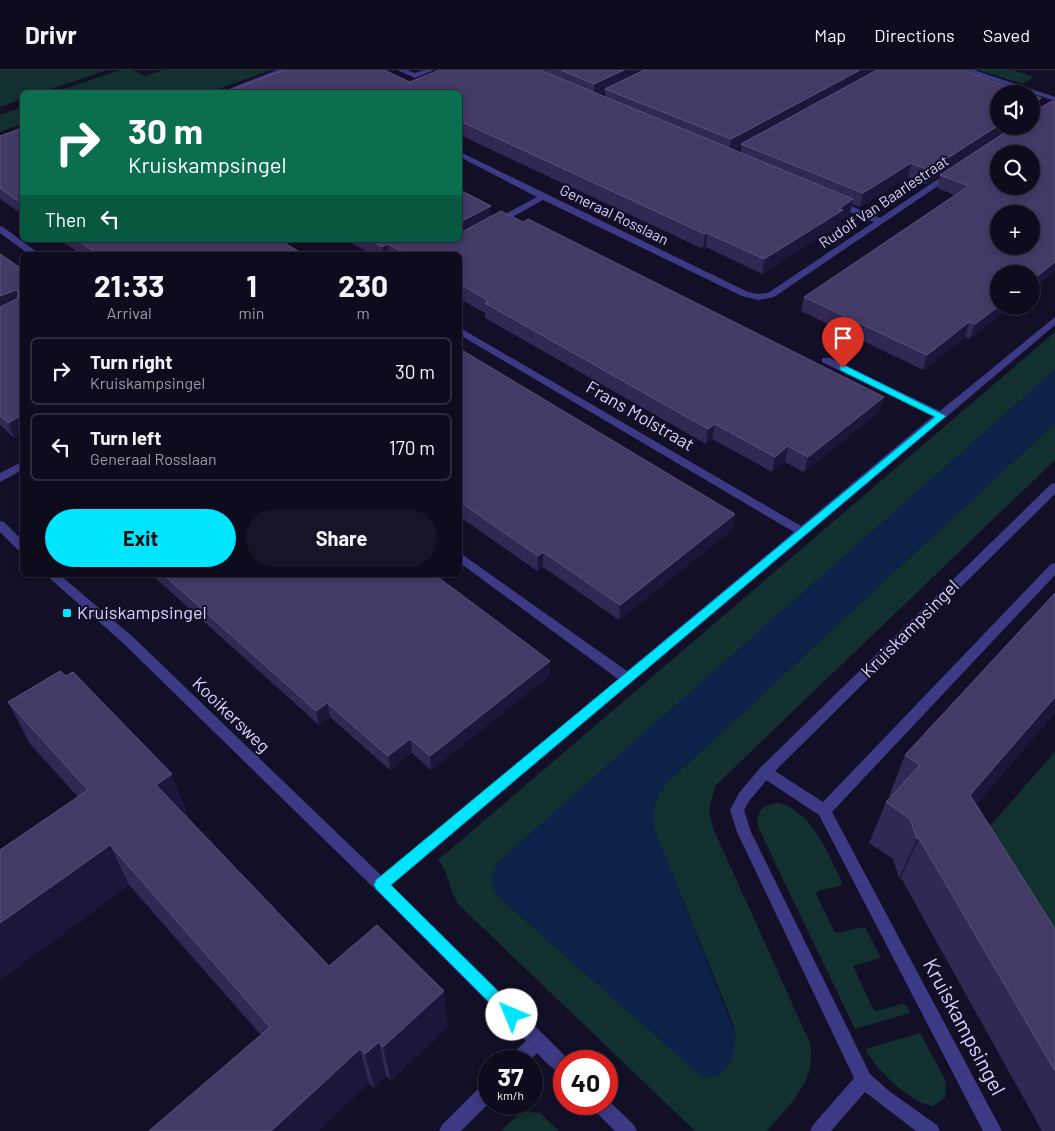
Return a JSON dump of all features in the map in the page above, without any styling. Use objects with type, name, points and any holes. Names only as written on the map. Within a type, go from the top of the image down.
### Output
[{"type":"street","points":[[229,90],[284,70]]},
{"type":"street","points":[[401,70],[415,76],[430,70]]},
{"type":"street","points":[[967,70],[1055,99]]},
{"type":"street","name":"Generaal Rosslaan","points":[[462,155],[543,197],[744,294],[758,297]]},
{"type":"street","name":"Rudolf Van Baarlestraat","points":[[758,297],[770,295],[960,168]]},
{"type":"street","points":[[483,230],[543,197]]},
{"type":"street","points":[[830,200],[880,221]]},
{"type":"street","points":[[0,229],[32,252]]},
{"type":"street","points":[[553,1056],[381,885],[1055,320]]},
{"type":"street","name":"Frans Molstraat","points":[[462,332],[802,532]]},
{"type":"street","points":[[826,360],[942,416]]},
{"type":"street","points":[[0,478],[20,467]]},
{"type":"street","name":"Kruiskampsingel","points":[[931,1131],[883,1097],[864,1080],[744,832],[737,810],[744,797],[765,772],[1055,487]]},
{"type":"street","points":[[0,525],[20,545]]},
{"type":"street","points":[[462,558],[627,678]]},
{"type":"street","points":[[824,811],[1055,567]]},
{"type":"street","name":"Kooikersweg","points":[[54,577],[128,640],[381,885]]},
{"type":"street","name":"Kruiskampsingel","points":[[765,772],[824,811],[993,1131]]},
{"type":"street","points":[[529,1050],[538,1041]]},
{"type":"street","points":[[819,1131],[864,1080]]},
{"type":"street","points":[[448,1131],[478,1101]]},
{"type":"street","points":[[611,1115],[628,1131]]},
{"type":"green space","points":[[0,70],[107,70],[48,90],[20,90],[20,100],[0,107]]},
{"type":"green space","points":[[120,70],[132,70],[145,76],[163,70],[271,70],[216,90],[61,90]]},
{"type":"green space","points":[[978,70],[1013,70],[1034,77],[1023,84]]},
{"type":"green space","points":[[19,108],[20,125],[0,132],[0,115]]},
{"type":"green space","points":[[1055,332],[1055,370],[496,864],[501,899],[697,1072],[724,1071],[731,1060],[734,1048],[733,1024],[655,831],[653,817],[655,804],[660,793],[668,782],[1055,423],[1055,460],[715,786],[709,810],[713,828],[810,1043],[811,1057],[806,1081],[793,1101],[767,1131],[695,1131],[618,1057],[618,1050],[610,1050],[460,906],[453,894],[445,871],[438,860]]},
{"type":"green space","points":[[1055,752],[1055,961],[981,836]]},
{"type":"green space","points":[[779,803],[801,815],[818,835],[842,882],[841,886],[818,891],[816,894],[834,931],[836,933],[865,927],[880,956],[880,958],[853,966],[873,1009],[877,1011],[902,1004],[907,1006],[910,1013],[855,1029],[758,827],[757,821],[762,809]]},
{"type":"green space","points":[[920,1033],[946,1084],[945,1098],[933,1106],[914,1099],[894,1084],[877,1066],[865,1049]]},
{"type":"green space","points":[[518,1115],[542,1115],[559,1131],[501,1131]]},
{"type":"water","points":[[1055,370],[1055,423],[668,782],[657,799],[653,817],[655,830],[735,1033],[734,1051],[727,1067],[719,1076],[703,1078],[498,896],[493,886],[493,872],[501,859]]},
{"type":"building","points":[[285,70],[384,70],[410,82],[439,70],[540,70],[853,199],[839,209],[843,210],[764,259],[707,233],[705,234],[462,122],[462,90],[230,90]]},
{"type":"building","points":[[561,70],[624,70],[594,84]]},
{"type":"building","points":[[644,70],[860,70],[731,139],[605,89]]},
{"type":"building","points":[[877,70],[962,70],[1004,85],[990,85],[990,131],[929,170],[911,163],[863,193],[741,144]]},
{"type":"building","points":[[1052,101],[1055,102],[1055,262],[1040,274],[1040,265],[990,265],[990,313],[975,324],[969,322],[927,355],[804,297],[969,186],[940,175],[1001,135],[1040,135],[1040,108]]},
{"type":"building","points":[[20,129],[20,203],[0,188],[0,136]]},
{"type":"building","points":[[462,191],[491,206],[462,221]]},
{"type":"building","points":[[501,211],[523,222],[528,219],[884,397],[808,457],[788,446],[775,457],[715,424],[708,429],[485,303],[489,301],[462,285],[462,252],[403,252],[388,244],[382,247],[373,242],[462,242],[462,232]]},
{"type":"building","points":[[80,242],[283,242],[299,252],[95,252]]},
{"type":"building","points":[[0,254],[20,268],[20,416],[8,423],[0,416],[0,307],[17,299],[19,291],[16,290],[0,296]]},
{"type":"building","points":[[462,350],[735,514],[620,605],[543,552],[538,556],[462,503]]},
{"type":"building","points":[[166,577],[438,577],[550,661],[430,756],[410,739],[388,756],[327,703],[316,711]]},
{"type":"building","points":[[1055,593],[1055,697],[970,795],[1055,929],[1055,1071],[919,838],[917,839],[910,819],[886,802],[920,765],[905,755]]},
{"type":"building","points":[[60,671],[66,676],[73,672],[172,774],[156,785],[329,966],[377,925],[444,991],[383,1047],[379,1042],[365,1054],[360,1049],[271,1131],[149,1131],[270,1027],[110,845],[0,923],[0,850],[88,790],[8,702]]},
{"type":"place","name":"Kruiskampsingel","points":[[67,613]]},
{"type":"route","points":[[512,1015],[381,885],[942,416],[843,368]]}]
